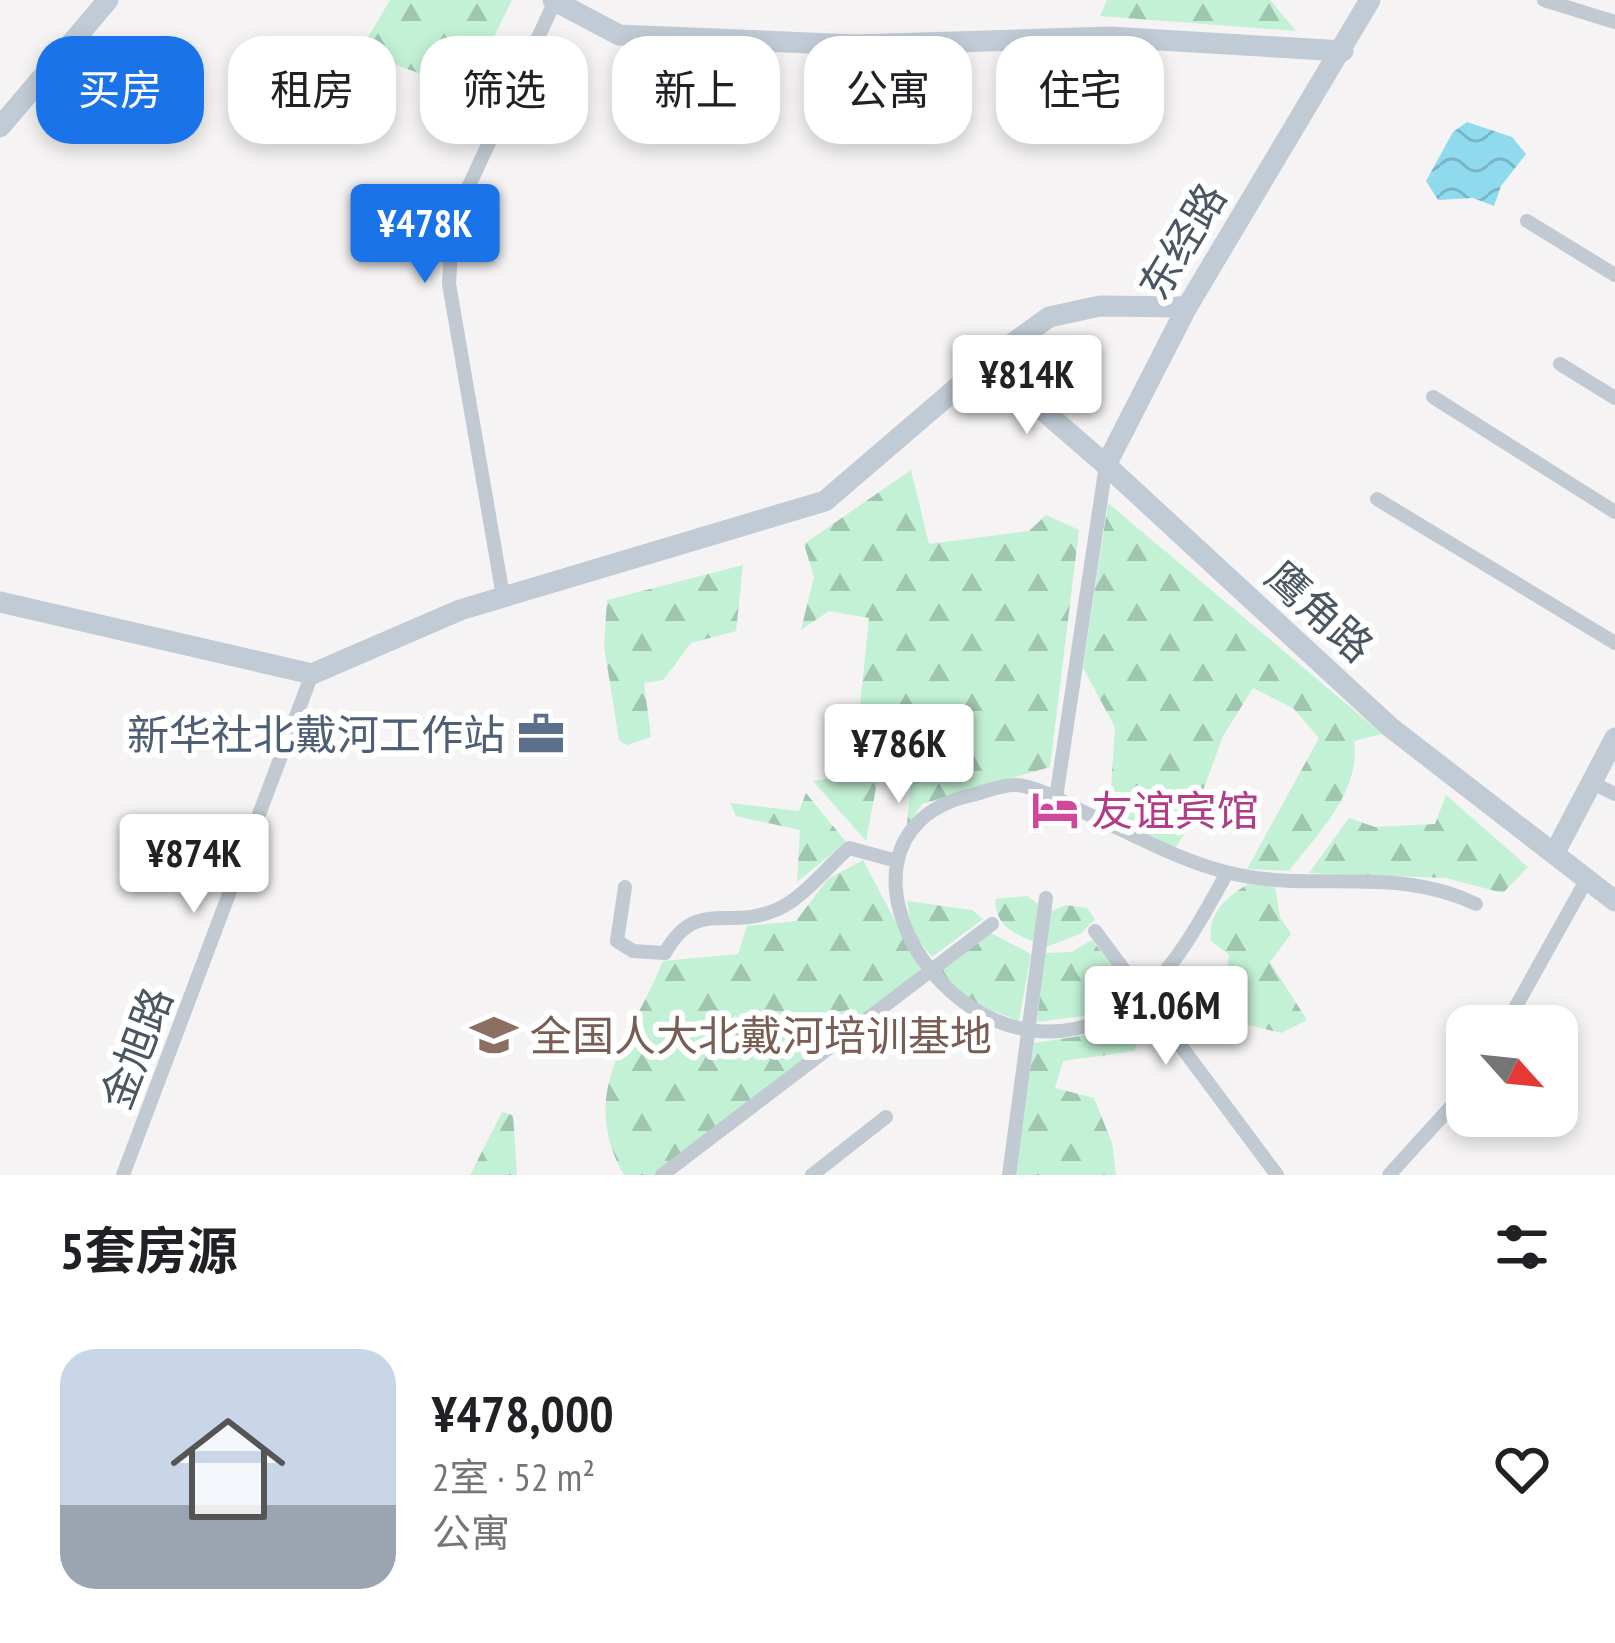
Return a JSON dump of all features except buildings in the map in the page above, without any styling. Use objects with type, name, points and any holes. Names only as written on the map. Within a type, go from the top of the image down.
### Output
[{"type":"main road","points":[[0,127],[108,0]]},
{"type":"main road","points":[[554,0],[620,34],[857,44],[1109,37],[1343,51]]},
{"type":"main road","name":"东经路","points":[[1106,464],[1187,307],[1370,0]]},
{"type":"main road","points":[[0,602],[312,674],[503,596],[825,501],[986,362],[1049,317],[1100,306],[1187,307]]},
{"type":"main road","name":"鹰角路","points":[[986,362],[1106,464],[1390,727],[1615,901]]},
{"type":"main road","points":[[1555,854],[1615,738]]},
{"type":"street","points":[[503,596],[449,284],[449,238],[554,0]]},
{"type":"street","points":[[1544,0],[1615,22]]},
{"type":"street","points":[[1527,221],[1615,275]]},
{"type":"street","points":[[1560,364],[1615,398]]},
{"type":"street","points":[[1433,397],[1615,512]]},
{"type":"street","points":[[1056,798],[1106,464]]},
{"type":"street","points":[[1377,499],[1615,643]]},
{"type":"street","name":"金旭路","points":[[123,1175],[312,674]]},
{"type":"street","points":[[1592,782],[1615,794]]},
{"type":"street","points":[[1227,873],[1202,917],[1143,995],[1099,1022],[1028,1033],[966,1007],[918,960],[901,924],[893,880],[924,812],[945,801],[1016,785],[1227,873],[1437,886],[1476,904]]},
{"type":"street","points":[[626,887],[617,941],[633,951],[665,953],[693,918],[742,919],[780,908],[849,848],[898,861]]},
{"type":"street","points":[[1517,1005],[1587,879]]},
{"type":"street","points":[[1009,1175],[1046,898]]},
{"type":"street","points":[[662,1175],[992,924]]},
{"type":"street","points":[[1095,932],[1277,1175]]},
{"type":"street","points":[[1390,1175],[1446,1112]]},
{"type":"street","points":[[812,1175],[886,1118]]},
{"type":"green space","points":[[390,0],[512,0],[494,36],[420,36],[420,73],[396,65],[396,36],[369,36]]},
{"type":"green space","points":[[1107,0],[1270,0],[1296,31],[1100,16]]},
{"type":"green space","points":[[911,470],[929,544],[1029,531],[1046,515],[1079,530],[1050,767],[922,804],[907,826],[912,762],[882,756],[866,841],[813,781],[853,775],[869,618],[829,611],[801,630],[814,577],[804,544]]},
{"type":"green space","points":[[1108,503],[1382,734],[1354,741],[1351,777],[1344,795],[1289,871],[1247,869],[1319,738],[1293,708],[1253,688],[1223,736],[1190,826],[1174,849],[1109,819],[1115,727],[1083,668]]},
{"type":"green space","points":[[743,565],[736,631],[691,643],[663,680],[644,683],[651,737],[627,745],[619,740],[604,646],[607,600]]},
{"type":"green space","points":[[806,793],[846,842],[797,882],[800,830],[736,816],[730,803],[799,811]]},
{"type":"green space","points":[[1446,795],[1528,867],[1503,893],[1446,878],[1309,873],[1349,818],[1375,827],[1435,824]]},
{"type":"green space","points":[[863,860],[921,970],[654,1175],[624,1175],[611,1145],[607,1090],[663,961],[738,954],[747,926],[796,921],[828,879]]},
{"type":"green space","points":[[1248,884],[1275,887],[1280,917],[1291,934],[1270,962],[1307,1020],[1281,1033],[1249,1025],[1223,1004],[1229,955],[1211,941],[1212,922],[1225,901]]},
{"type":"green space","points":[[1027,896],[1049,912],[1066,905],[1087,908],[1095,919],[1080,934],[1046,947],[1011,930],[996,910],[995,899]]},
{"type":"green space","points":[[907,901],[972,910],[983,919],[932,957],[912,932]]},
{"type":"green space","points":[[989,932],[1031,954],[1019,1021],[965,1000],[938,972]]},
{"type":"green space","points":[[1092,940],[1136,997],[1100,1014],[1037,1022],[1045,953],[1072,952]]},
{"type":"green space","points":[[1142,1009],[1135,1051],[1063,1061],[1055,1088],[1094,1098],[1112,1143],[1116,1175],[1015,1175],[1034,1043],[1093,1034]]},
{"type":"green space","points":[[502,1112],[513,1115],[517,1175],[470,1175]]},
{"type":"water","points":[[1467,122],[1512,137],[1526,154],[1501,186],[1494,206],[1473,198],[1438,200],[1426,181],[1453,132]]},
{"type":"place","name":"新华社北戴河工作站","points":[[541,734]]},
{"type":"place","name":"友谊宾馆","points":[[1055,810]]},
{"type":"place","name":"全国人大北戴河培训基地","points":[[494,1035]]}]
